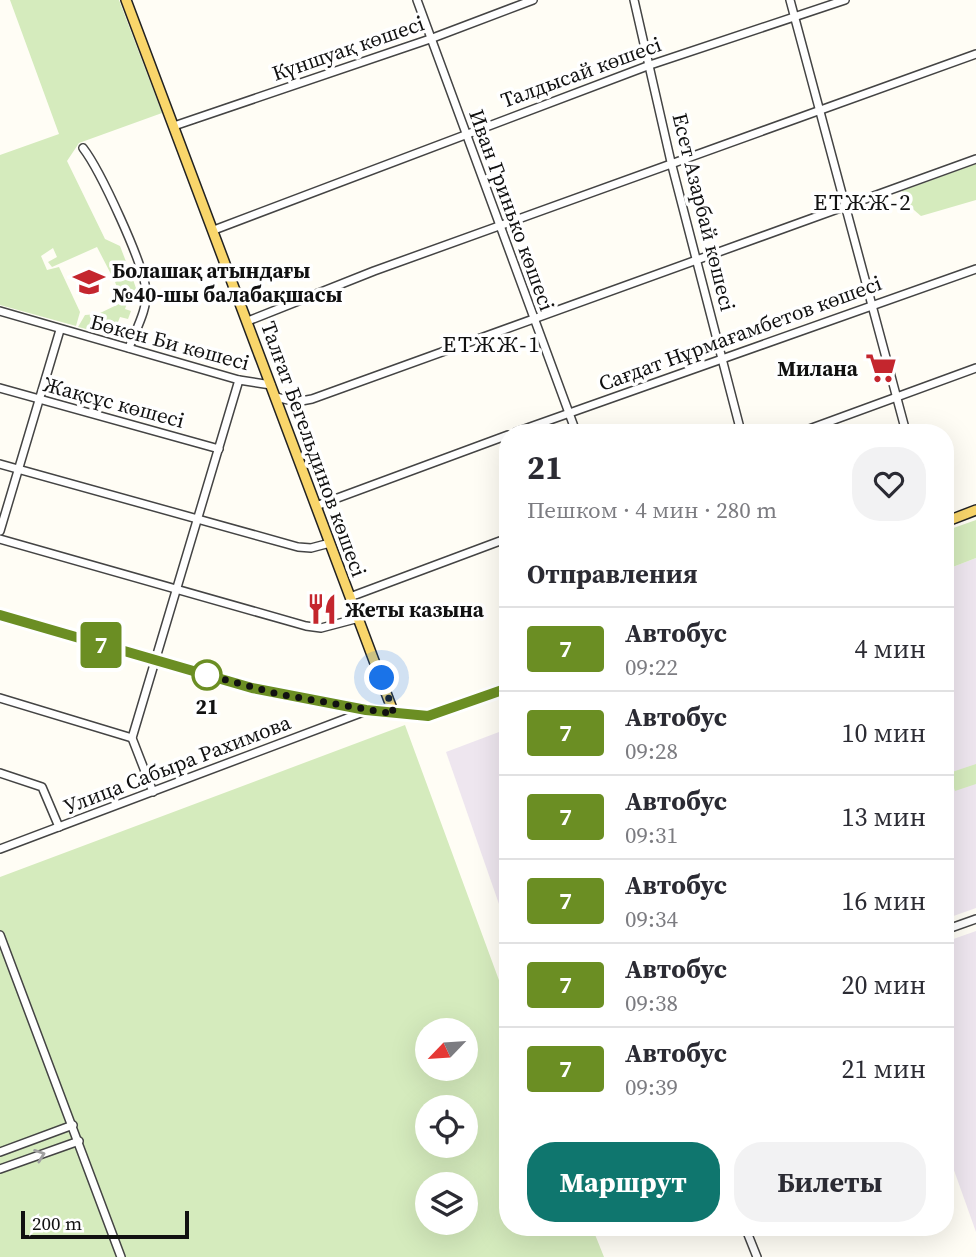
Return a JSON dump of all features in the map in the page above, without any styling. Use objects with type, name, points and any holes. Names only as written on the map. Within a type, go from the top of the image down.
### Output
[{"type":"main road","name":"Талғат Бегельдинов көшесі","points":[[125,0],[214,230],[394,714]]},
{"type":"main road","points":[[954,519],[976,510]]},
{"type":"main road","points":[[394,714],[419,716],[446,712],[499,691]]},
{"type":"street","name":"Иван Гринько көшесі","points":[[417,0],[573,424]]},
{"type":"street","name":"Күншуақ көшесі","points":[[174,126],[430,39],[533,0]]},
{"type":"street","name":"Есет Азарбай көшесі","points":[[634,0],[671,162],[739,424]]},
{"type":"street","points":[[790,0],[904,424]]},
{"type":"street","name":"Талдысай көшесі","points":[[214,230],[650,65],[845,0]]},
{"type":"street","points":[[248,321],[374,271],[671,162],[821,112],[976,54]]},
{"type":"street","points":[[83,149],[102,177],[145,282],[146,302],[129,348]]},
{"type":"street","points":[[276,397],[305,401],[976,159]]},
{"type":"street","name":"Сағдат Нұрмағамбетов көшесі","points":[[538,424],[723,356],[976,269]]},
{"type":"street","name":"Бөкен Би көшесі","points":[[0,311],[239,380],[271,385]]},
{"type":"street","points":[[0,531],[60,330]]},
{"type":"street","points":[[823,424],[976,368]]},
{"type":"street","points":[[153,792],[132,738],[239,380]]},
{"type":"street","name":"Жақсұс көшесі","points":[[0,388],[219,449]]},
{"type":"street","points":[[316,506],[499,438]]},
{"type":"street","points":[[0,464],[198,521],[304,548],[330,543]]},
{"type":"street","points":[[0,539],[316,628],[359,618]]},
{"type":"street","points":[[350,597],[499,541]]},
{"type":"street","points":[[0,615],[278,694],[394,714]]},
{"type":"street","points":[[0,698],[132,738]]},
{"type":"street","name":"Улица Сабыра Рахимова","points":[[0,849],[366,710]]},
{"type":"street","points":[[0,773],[42,788],[59,827]]},
{"type":"street","points":[[954,927],[976,919]]},
{"type":"street","points":[[0,935],[121,1257]]},
{"type":"street","points":[[0,1152],[73,1125]]},
{"type":"street","points":[[0,1170],[79,1141]]},
{"type":"street","points":[[749,1236],[757,1257]]},
{"type":"shaded area","points":[[976,558],[976,908],[954,916],[954,567]]},
{"type":"shaded area","points":[[499,732],[499,904],[446,752]]},
{"type":"shaded area","points":[[976,931],[976,1232],[954,1170],[954,939]]},
{"type":"green space","points":[[10,0],[119,0],[162,113],[79,143],[67,161],[105,239],[120,246],[130,272],[113,278],[97,247],[52,267],[48,262],[57,257],[53,248],[41,256],[47,270],[59,267],[80,312],[76,326],[0,305],[0,155],[59,134]]},
{"type":"green space","points":[[976,164],[976,200],[921,216],[907,204],[902,191]]},
{"type":"green space","points":[[131,274],[137,291],[133,305],[127,303],[125,309],[131,311],[128,319],[120,317],[118,322],[126,325],[125,330],[116,328],[115,334],[122,338],[78,327],[85,315],[98,314],[123,302],[115,282]]},
{"type":"green space","points":[[976,520],[976,558],[954,567],[954,528]]},
{"type":"green space","points":[[405,725],[499,980],[499,1236],[596,1236],[604,1257],[0,1257],[0,877]]},
{"type":"green space","points":[[976,764],[976,784],[955,791],[954,771]]},
{"type":"bus line","name":"7","points":[[0,615],[252,688],[366,710],[428,716],[499,691]]},
{"type":"place","name":"Болашақ атындағы №40-шы балабақшасы","points":[[89,282]]},
{"type":"place","name":"Милана","points":[[881,368]]},
{"type":"place","name":"Жеты казына","points":[[322,609]]},
{"type":"place","name":"21","points":[[207,675]]},
{"type":"district","name":"ЕТЖЖ-2","points":[[863,202]]},
{"type":"district","name":"ЕТЖЖ-1","points":[[492,344]]},
{"type":"route","points":[[207,675],[204,674],[278,694],[394,714],[382,678]]}]
